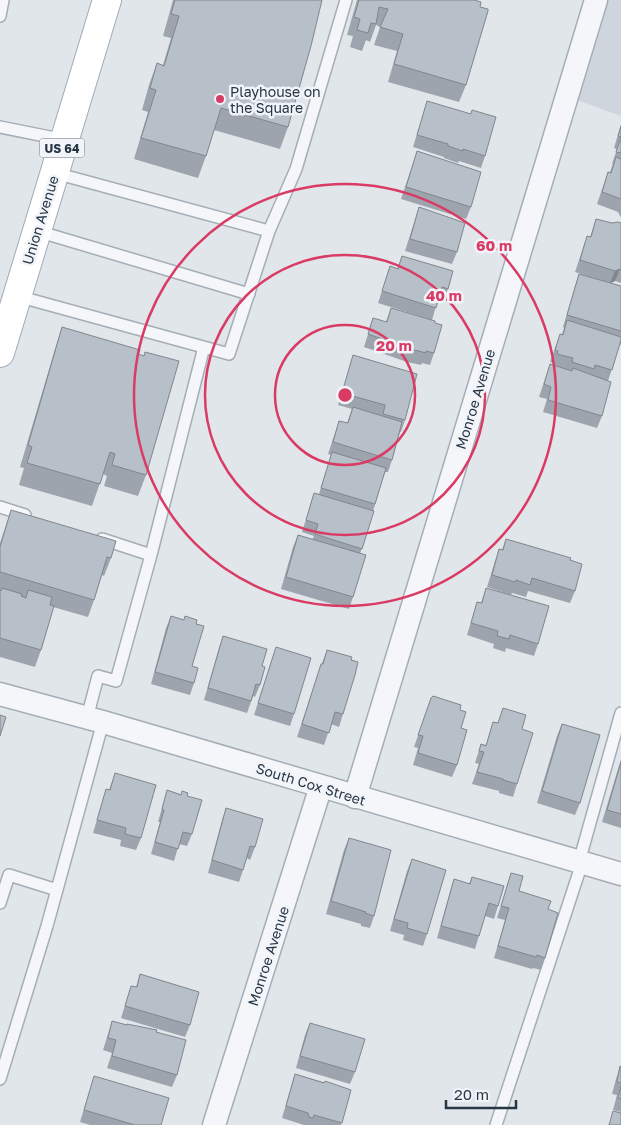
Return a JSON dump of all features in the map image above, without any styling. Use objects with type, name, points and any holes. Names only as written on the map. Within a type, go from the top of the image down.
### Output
[{"type":"main road","name":"Union Avenue","points":[[0,353],[8,294],[37,231],[107,0]]},
{"type":"street","name":"Monroe Avenue","points":[[355,797],[596,0]]},
{"type":"street","name":"South Cox Street","points":[[0,694],[621,874]]},
{"type":"street","name":"Monroe Avenue","points":[[214,1125],[321,786]]},
{"type":"lane","points":[[0,16],[3,0]]},
{"type":"lane","points":[[8,294],[229,354],[269,231],[296,169],[346,0]]},
{"type":"lane","points":[[0,127],[65,140]]},
{"type":"lane","points":[[55,173],[269,231]]},
{"type":"lane","points":[[37,231],[249,294]]},
{"type":"lane","points":[[0,1079],[57,890],[95,720],[98,676],[116,681],[204,347]]},
{"type":"lane","points":[[0,507],[38,519]]},
{"type":"lane","points":[[94,537],[151,554]]},
{"type":"lane","points":[[496,1125],[580,862],[621,713]]},
{"type":"lane","points":[[0,903],[4,874],[57,890]]},
{"type":"shaded area","points":[[606,0],[621,0],[621,116],[574,99]]},
{"type":"building","name":"Playhouse on the Square","points":[[175,0],[322,0],[288,127],[221,108],[206,156],[141,138],[156,90],[150,88],[157,63],[164,66],[179,16],[171,14]]},
{"type":"building","points":[[359,0],[474,0],[481,2],[480,7],[488,9],[488,11],[466,85],[394,64],[403,34],[380,27],[388,9],[379,7],[376,24],[371,23],[368,33],[357,30],[360,19],[354,17]]},
{"type":"building","points":[[427,101],[471,114],[472,110],[496,117],[485,156],[463,149],[463,151],[448,146],[448,144],[417,135]]},
{"type":"building","points":[[621,126],[621,137],[618,136]]},
{"type":"building","points":[[621,137],[621,153],[616,152]]},
{"type":"building","points":[[417,151],[481,172],[471,207],[406,187]]},
{"type":"building","points":[[616,157],[621,159],[621,199],[602,192],[608,172],[611,173]]},
{"type":"building","points":[[419,207],[465,223],[457,252],[410,239]]},
{"type":"building","points":[[596,219],[621,223],[621,270],[615,271],[580,260],[587,236],[591,237]]},
{"type":"building","points":[[402,256],[453,271],[448,289],[442,287],[436,308],[382,291],[390,266],[398,269]]},
{"type":"building","points":[[579,274],[621,286],[621,331],[567,315]]},
{"type":"building","points":[[391,308],[435,321],[435,323],[442,325],[434,353],[411,349],[368,334],[373,318],[387,322]]},
{"type":"building","points":[[567,320],[621,337],[612,370],[595,365],[594,369],[572,362],[573,358],[557,354],[558,351],[555,350],[560,334],[563,335]]},
{"type":"building","points":[[62,327],[140,350],[138,354],[144,356],[145,352],[179,361],[146,475],[112,465],[115,454],[110,452],[100,484],[27,463],[32,447],[28,445]]},
{"type":"building","points":[[353,355],[417,374],[405,420],[383,414],[385,405],[342,393]]},
{"type":"building","points":[[550,364],[572,371],[573,368],[611,382],[602,416],[548,400],[551,387],[544,384]]},
{"type":"building","points":[[353,407],[402,422],[392,460],[333,442],[339,421],[348,423]]},
{"type":"building","points":[[332,452],[386,468],[375,504],[321,488]]},
{"type":"building","points":[[314,493],[374,511],[362,549],[315,534],[318,524],[306,520]]},
{"type":"building","points":[[11,510],[116,541],[111,558],[107,557],[94,600],[0,572],[0,547]]},
{"type":"building","points":[[298,535],[366,555],[353,597],[286,577]]},
{"type":"building","points":[[506,539],[571,558],[570,560],[582,564],[575,591],[532,578],[530,585],[492,575],[499,549],[503,550]]},
{"type":"building","points":[[2,588],[22,594],[21,596],[26,598],[28,590],[52,597],[50,605],[54,606],[41,650],[0,638],[0,590]]},
{"type":"building","points":[[486,588],[549,606],[538,644],[510,635],[509,639],[497,636],[498,631],[471,623],[477,602],[482,603]]},
{"type":"building","points":[[171,616],[184,620],[185,616],[197,620],[196,624],[204,626],[192,666],[198,668],[194,683],[155,672]]},
{"type":"building","points":[[223,636],[267,649],[262,666],[265,667],[260,685],[256,684],[251,701],[208,688]]},
{"type":"building","points":[[276,647],[311,658],[294,714],[258,703]]},
{"type":"building","points":[[327,650],[352,657],[351,660],[358,662],[343,714],[335,712],[329,733],[302,724]]},
{"type":"building","points":[[433,696],[461,705],[460,710],[466,712],[461,728],[467,730],[457,765],[418,753],[423,736],[418,735]]},
{"type":"building","points":[[503,708],[526,715],[522,729],[533,733],[517,784],[477,772],[484,752],[479,751],[481,744],[486,746],[493,722],[498,723]]},
{"type":"building","points":[[0,715],[6,717],[0,736]]},
{"type":"building","points":[[562,724],[600,735],[580,803],[542,791]]},
{"type":"building","points":[[621,762],[621,814],[607,810]]},
{"type":"building","points":[[115,773],[156,785],[141,838],[125,834],[126,828],[97,820],[106,789],[110,790]]},
{"type":"building","points":[[167,790],[181,795],[182,791],[188,793],[187,796],[202,800],[192,834],[183,832],[178,849],[155,842],[164,810],[162,809]]},
{"type":"building","points":[[226,808],[263,819],[255,847],[250,846],[243,870],[212,860]]},
{"type":"building","points":[[349,838],[391,850],[374,916],[331,901]]},
{"type":"building","points":[[412,859],[446,870],[427,934],[407,928],[408,923],[394,919]]},
{"type":"building","points":[[511,873],[523,876],[519,891],[551,901],[548,909],[558,913],[545,958],[498,946],[509,908],[501,906]]},
{"type":"building","points":[[472,877],[504,886],[498,906],[489,903],[479,936],[441,926],[454,879],[470,884]]},
{"type":"building","points":[[140,974],[199,992],[190,1025],[125,1006],[131,986],[137,987]]},
{"type":"building","points":[[112,1021],[157,1030],[156,1032],[186,1040],[177,1075],[112,1056],[116,1040],[108,1038]]},
{"type":"building","points":[[310,1023],[365,1039],[355,1072],[300,1056]]},
{"type":"building","points":[[621,1067],[621,1083],[617,1082]]},
{"type":"building","points":[[295,1074],[324,1083],[325,1081],[351,1090],[342,1123],[314,1115],[313,1118],[309,1117],[308,1113],[286,1106]]},
{"type":"building","points":[[94,1076],[169,1098],[161,1125],[135,1125],[84,1110]]},
{"type":"building","points":[[621,1086],[621,1099],[618,1098]]},
{"type":"building","points":[[613,1111],[621,1113],[621,1125],[609,1125]]},
{"type":"place","name":"Playhouse on the Square","points":[[220,99]]}]
